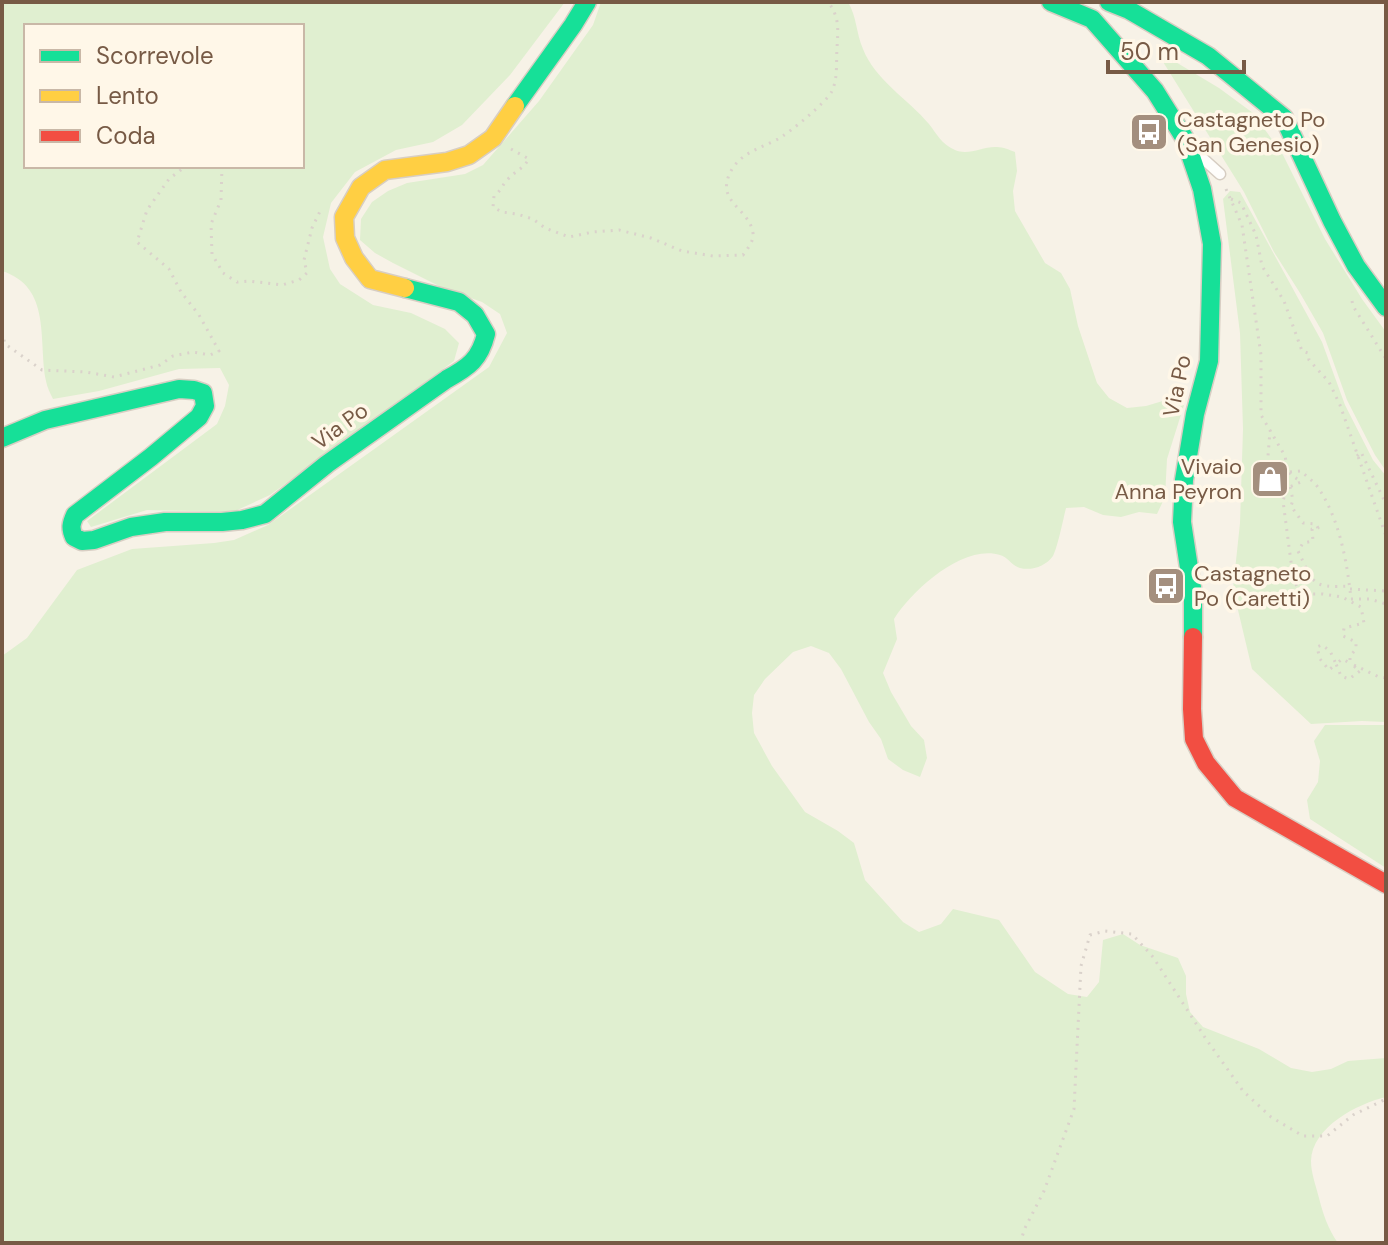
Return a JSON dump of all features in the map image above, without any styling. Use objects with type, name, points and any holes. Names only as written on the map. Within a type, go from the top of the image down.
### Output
[{"type":"street","name":"Via Po","points":[[2,438],[45,420],[179,389],[203,393],[205,406],[199,417],[75,515],[71,530],[74,537],[82,541],[142,525],[242,520],[265,514],[327,464],[468,367],[482,350],[486,334],[475,315],[459,302],[370,279],[354,258],[345,238],[344,217],[361,187],[385,170],[447,162],[469,155],[493,138],[587,2]]},
{"type":"street","name":"Via Po","points":[[1051,2],[1092,19],[1155,91],[1186,144],[1202,189],[1212,244],[1209,361],[1195,414],[1184,480],[1182,522],[1193,594],[1194,739],[1206,763],[1235,798],[1386,884]]},
{"type":"street","points":[[1109,2],[1129,10],[1208,56],[1284,118],[1356,266],[1386,307]]},
{"type":"lane","points":[[1186,144],[1220,174]]},
{"type":"path","points":[[498,131],[507,133],[511,149],[529,159],[523,169],[509,178],[494,196],[493,207],[502,212],[533,219],[545,228],[569,237],[619,230],[651,238],[682,251],[713,256],[743,255],[752,243],[753,232],[729,199],[727,181],[744,155],[779,139],[832,92],[837,72],[839,25],[828,2]]},
{"type":"path","points":[[2,332],[5,344],[42,370],[114,377],[160,365],[173,356],[193,352],[210,355],[219,351],[169,269],[137,242],[147,210],[169,179],[183,168]]},
{"type":"path","points":[[222,168],[221,200],[211,224],[212,254],[223,273],[237,282],[282,285],[299,280],[307,273],[304,260],[312,228],[328,200]]},
{"type":"path","points":[[1220,174],[1242,225],[1261,355],[1261,415],[1285,456],[1288,472],[1301,482],[1287,488],[1283,501],[1293,577],[1300,594],[1370,599],[1386,604]]},
{"type":"path","points":[[1231,199],[1241,203],[1256,235],[1262,266],[1284,301],[1302,351],[1308,353],[1309,360],[1329,382],[1340,405],[1386,536]]},
{"type":"path","points":[[1258,495],[1252,476],[1262,471],[1268,456],[1270,431]]},
{"type":"path","points":[[1357,456],[1361,452],[1386,504]]},
{"type":"path","points":[[1288,472],[1301,471],[1318,488],[1335,522],[1347,565],[1349,599]]},
{"type":"path","points":[[1290,487],[1291,506],[1303,523],[1316,524],[1318,528],[1312,529],[1313,541],[1303,543],[1298,551],[1308,575],[1324,587],[1386,591]]},
{"type":"path","points":[[1349,599],[1361,607],[1364,623],[1344,628],[1343,636],[1356,642],[1350,663]]},
{"type":"path","points":[[1350,663],[1360,671],[1349,679],[1341,676],[1336,664],[1330,651],[1322,645],[1317,647],[1320,659],[1329,670],[1336,664],[1342,659],[1386,678]]},
{"type":"path","points":[[1020,1243],[1044,1191],[1074,1109],[1081,966],[1090,935],[1105,931],[1132,934],[1153,957],[1243,1091],[1271,1117],[1303,1136],[1327,1136],[1353,1115],[1386,1099]]},
{"type":"green space","points":[[2,2],[565,2],[510,75],[462,125],[433,142],[396,150],[355,172],[331,203],[323,237],[330,269],[340,284],[373,305],[411,313],[445,329],[459,343],[454,361],[270,495],[233,512],[147,510],[91,527],[87,521],[217,424],[229,385],[220,368],[179,369],[99,391],[53,399],[46,381],[36,302],[29,289],[2,271]]},
{"type":"green space","points":[[601,2],[848,2],[868,60],[943,142],[960,152],[997,147],[1015,152],[1015,211],[1045,263],[1061,273],[1070,289],[1078,326],[1097,383],[1109,398],[1127,408],[1166,400],[1184,405],[1167,459],[1165,497],[1157,514],[1139,512],[1121,517],[1103,515],[1084,507],[1066,508],[1055,552],[1047,563],[1025,569],[1000,555],[985,553],[970,556],[925,584],[894,619],[897,639],[883,673],[911,726],[924,740],[927,758],[920,777],[888,759],[881,739],[841,669],[829,653],[811,646],[793,652],[765,679],[754,695],[754,733],[772,766],[805,812],[854,843],[865,880],[903,922],[919,932],[941,924],[953,909],[999,920],[1035,972],[1068,994],[1087,997],[1099,982],[1103,940],[1123,934],[1140,945],[1178,958],[1186,976],[1190,1012],[1203,1027],[1259,1049],[1291,1068],[1312,1072],[1331,1069],[1348,1061],[1386,1058],[1386,1097],[1362,1105],[1338,1119],[1319,1138],[1313,1149],[1314,1180],[1326,1221],[1338,1243],[2,1243],[2,656],[27,638],[77,570],[132,549],[234,540],[268,525],[489,367],[507,333],[500,314],[482,302],[445,289],[375,253],[360,240],[361,219],[372,202],[388,191],[407,183],[465,174],[483,165],[539,101],[593,25]]},
{"type":"green space","points":[[1160,57],[1169,58],[1219,88],[1253,113],[1283,155],[1325,239],[1386,332],[1386,471],[1347,400],[1323,333],[1274,252],[1244,192]]},
{"type":"green space","points":[[1230,191],[1240,192],[1322,342],[1345,405],[1373,460],[1386,476],[1386,722],[1311,724],[1252,669],[1233,589],[1240,523],[1243,429],[1240,333],[1223,199]]},
{"type":"green space","points":[[1325,725],[1386,725],[1386,868],[1310,819],[1307,800],[1318,782],[1320,761],[1314,741]]},
{"type":"traffic: fast","points":[[515,106],[587,2]]},
{"type":"traffic: fast","points":[[1051,2],[1092,19],[1155,91],[1185,139],[1202,189],[1212,244],[1209,361],[1195,414],[1184,480],[1182,522],[1193,594],[1193,637]]},
{"type":"traffic: fast","points":[[1109,2],[1129,10],[1208,56],[1284,118],[1356,266],[1386,307]]},
{"type":"traffic: fast","points":[[2,438],[45,420],[179,389],[194,390],[203,393],[205,406],[199,417],[75,515],[72,526],[74,537],[82,541],[94,540],[131,527],[165,522],[222,522],[265,514],[327,464],[462,370],[477,356],[486,334],[475,315],[459,302],[405,288]]},
{"type":"traffic: slow","points":[[405,288],[370,279],[354,258],[345,238],[344,217],[361,187],[385,170],[447,162],[469,155],[493,138],[515,106]]},
{"type":"traffic: jam","points":[[1193,637],[1194,739],[1206,763],[1235,798],[1386,884]]},
{"type":"place","name":"Castagneto Po (San Genesio)","points":[[1149,132]]},
{"type":"place","name":"Vivaio Anna Peyron","points":[[1270,479]]},
{"type":"place","name":"Castagneto Po (Caretti)","points":[[1166,586]]}]
